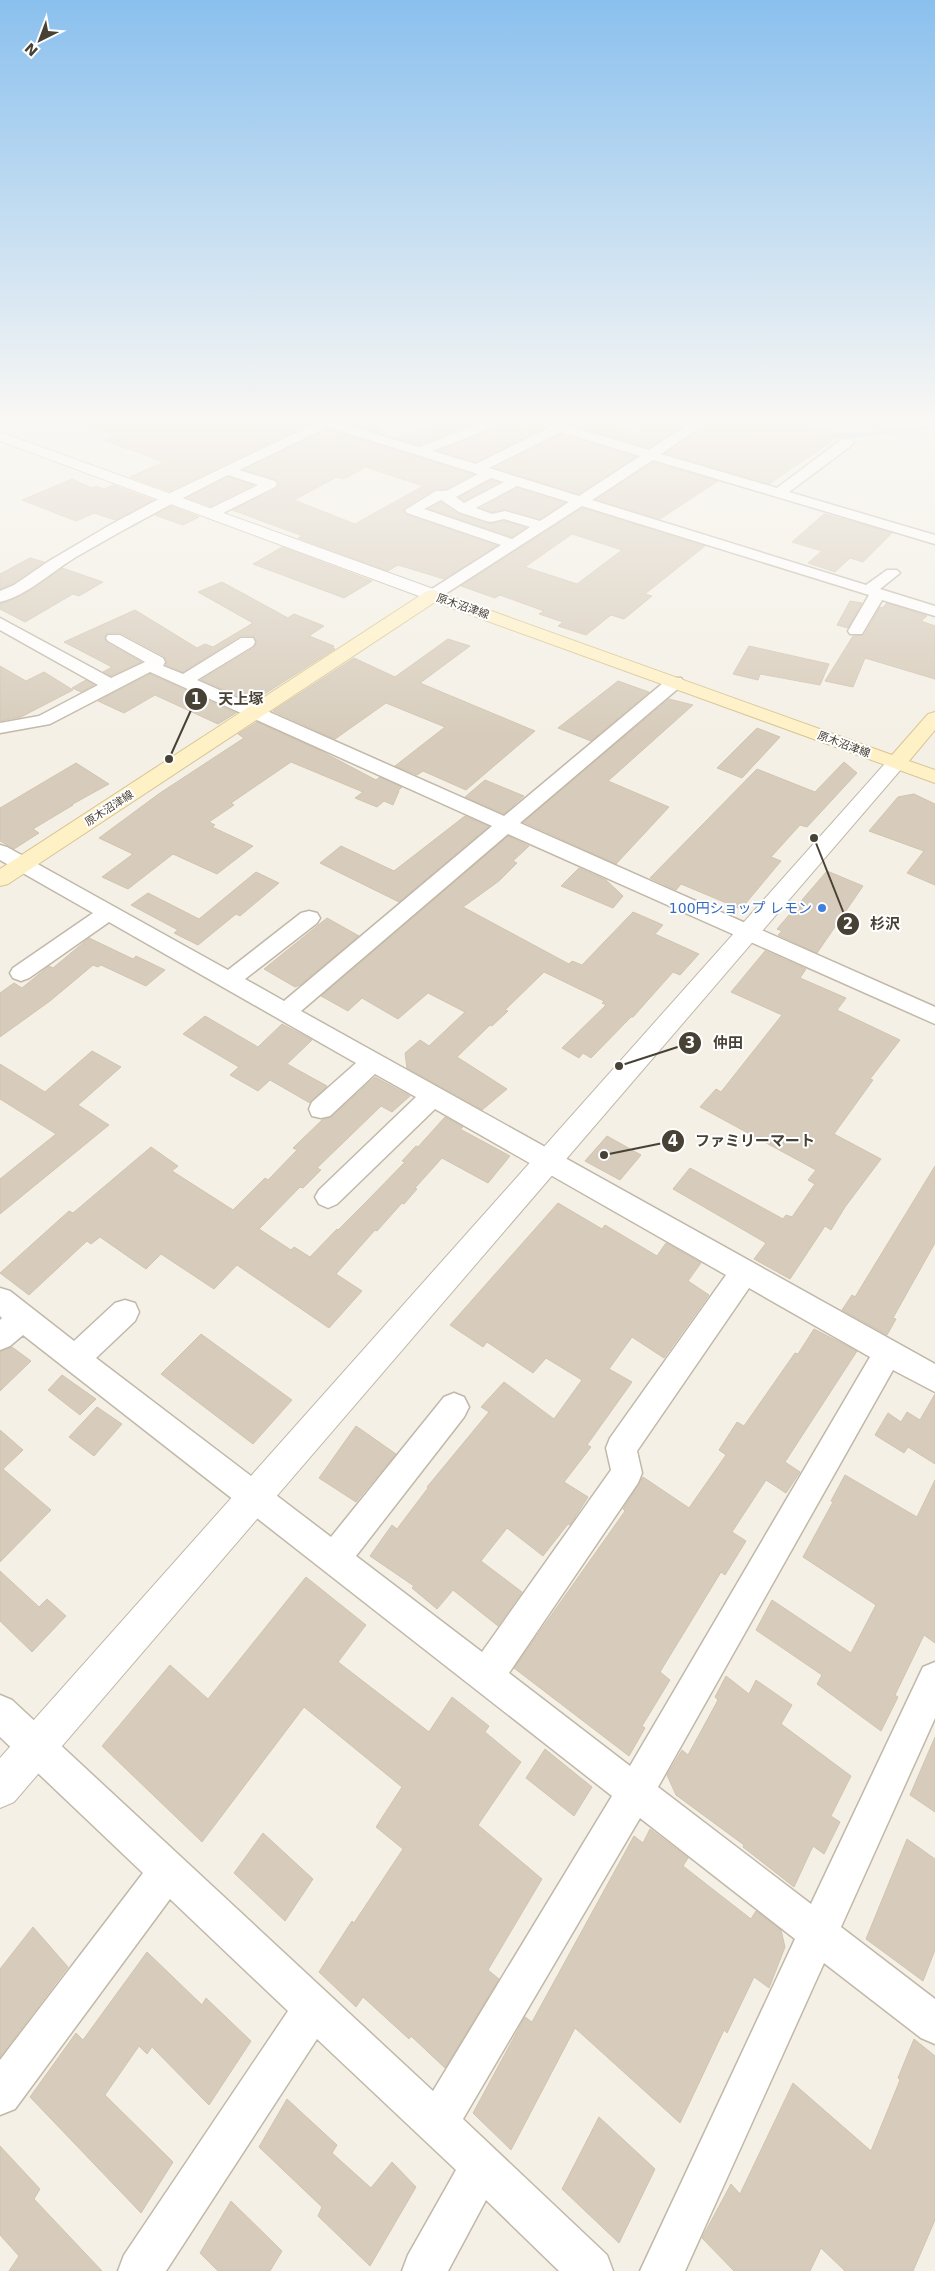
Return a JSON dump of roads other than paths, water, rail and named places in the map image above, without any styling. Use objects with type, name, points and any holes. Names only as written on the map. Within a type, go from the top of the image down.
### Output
[{"type":"main road","name":"原木沼津線","points":[[0,879],[433,595],[935,777]]},
{"type":"main road","points":[[896,763],[935,718]]},
{"type":"street","points":[[0,597],[20,588],[54,564],[121,526]]},
{"type":"street","points":[[262,526],[433,595],[541,526]]},
{"type":"street","points":[[459,526],[513,544]]},
{"type":"street","points":[[661,526],[935,611]]},
{"type":"street","points":[[891,526],[935,539]]},
{"type":"street","points":[[856,630],[874,592],[892,573]]},
{"type":"street","points":[[0,623],[111,685]]},
{"type":"street","points":[[0,728],[44,720],[157,662],[114,638]]},
{"type":"street","points":[[184,681],[247,642]]},
{"type":"street","points":[[146,668],[150,666],[935,1016]]},
{"type":"street","points":[[285,1012],[675,682]]},
{"type":"street","points":[[0,1788],[896,763]]},
{"type":"street","points":[[0,851],[935,1379]]},
{"type":"street","points":[[21,973],[108,913]]},
{"type":"street","points":[[228,981],[309,918]]},
{"type":"street","points":[[321,1109],[373,1062]]},
{"type":"street","points":[[328,1197],[433,1096]]},
{"type":"street","points":[[486,1676],[627,1473],[621,1448],[744,1272]]},
{"type":"street","points":[[0,1300],[935,2024]]},
{"type":"street","points":[[75,1359],[125,1312]]},
{"type":"street","points":[[0,1337],[23,1318]]},
{"type":"street","points":[[437,2123],[636,1791],[888,1352]]},
{"type":"street","points":[[334,1559],[454,1407]]},
{"type":"street","points":[[662,2271],[935,1679]]},
{"type":"street","points":[[0,1712],[36,1748],[482,2165],[591,2271]]},
{"type":"street","points":[[0,2094],[168,1871]]},
{"type":"street","points":[[140,2271],[314,2008]]},
{"type":"street","points":[[424,2271],[482,2165]]},
{"type":"place","name":"天上塚","points":[[169,759]]},
{"type":"place","name":"杉沢","points":[[814,838]]},
{"type":"place","name":"100円ショップ レモン","points":[[822,908]]},
{"type":"place","name":"仲田","points":[[619,1066]]},
{"type":"place","name":"ファミリーマート","points":[[604,1155]]}]
